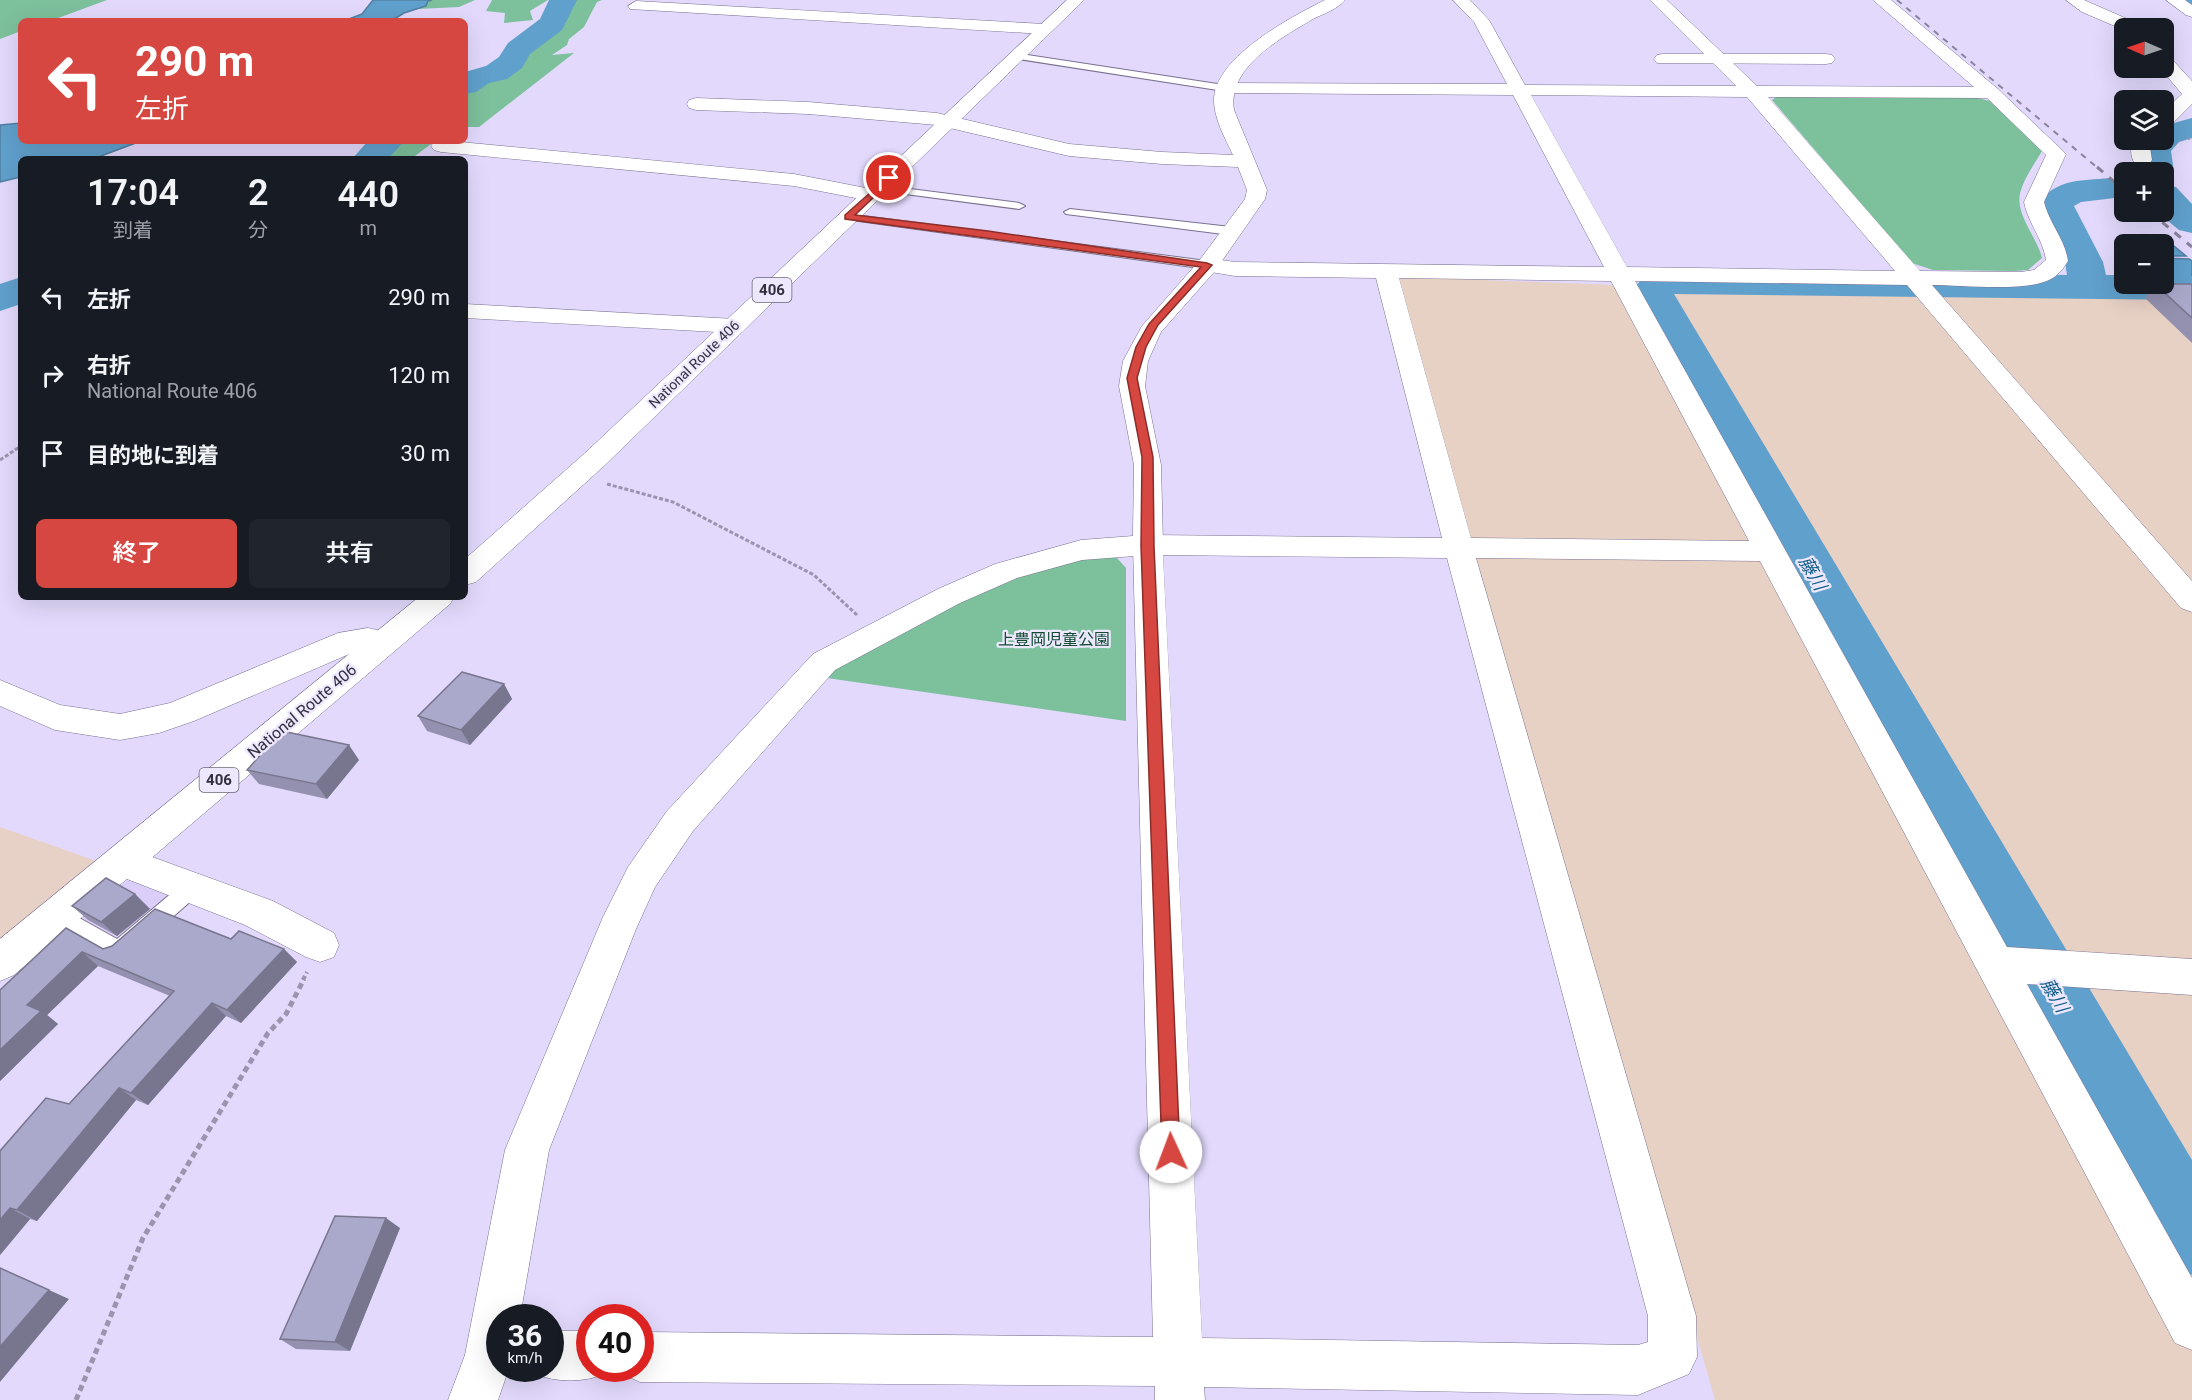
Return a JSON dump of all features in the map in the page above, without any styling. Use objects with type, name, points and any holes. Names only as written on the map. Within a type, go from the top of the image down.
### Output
[{"type":"main road","name":"National Route 406","points":[[468,572],[577,476],[1076,0]]},
{"type":"main road","points":[[1180,1381],[1148,546],[1147,457],[1132,378],[1141,347],[1154,324],[1207,265],[1255,199],[1257,190],[1225,111],[1222,96],[1224,88],[1236,68],[1269,40],[1304,16],[1337,0]]},
{"type":"main road","points":[[1461,0],[1481,20],[2192,1326]]},
{"type":"main road","points":[[1658,0],[1751,90],[2192,601]]},
{"type":"main road","points":[[1207,265],[1235,269],[1386,272],[2021,279],[2040,276],[2050,270],[2057,261],[2056,249],[2034,210],[2034,202],[2056,154],[1992,93],[1881,0]]},
{"type":"main road","points":[[2074,0],[2083,6],[2115,18]]},
{"type":"main road","points":[[2174,0],[2192,12]]},
{"type":"main road","points":[[636,6],[1044,29]]},
{"type":"main road","points":[[1663,59],[1826,59]]},
{"type":"main road","points":[[2174,72],[2190,90],[2190,95],[2174,112]]},
{"type":"main road","points":[[1224,88],[1992,93]]},
{"type":"main road","points":[[696,104],[808,108],[949,122],[1069,150],[1162,158],[1247,161]]},
{"type":"main road","points":[[2174,122],[2192,119]]},
{"type":"main road","points":[[441,146],[794,180],[875,192]]},
{"type":"main road","points":[[2140,150],[2142,160]]},
{"type":"main road","points":[[654,1358],[1180,1381],[1638,1370],[1672,1357],[1672,1316],[1459,548],[1386,272]]},
{"type":"main road","points":[[468,310],[735,326]]},
{"type":"main road","points":[[502,1304],[528,1150],[617,929],[641,878],[680,821],[824,662],[949,596],[1006,571],[1081,550],[1148,546],[1769,551]]},
{"type":"main road","name":"National Route 406","points":[[0,963],[435,600]]},
{"type":"main road","points":[[0,692],[55,717],[120,727],[159,720],[182,712],[349,641],[368,639],[384,642]]},
{"type":"main road","points":[[122,861],[259,912],[320,945]]},
{"type":"main road","points":[[1995,964],[2192,978]]},
{"type":"main road","points":[[473,1400],[486,1372]]},
{"type":"lane","points":[[1015,56],[1224,88]]},
{"type":"lane","points":[[875,192],[1019,206]]},
{"type":"lane","points":[[1070,212],[1231,231]]},
{"type":"lane","points":[[848,217],[1207,265]]},
{"type":"lane","points":[[58,915],[118,951],[193,887]]},
{"type":"path","points":[[2188,139],[2192,138]]},
{"type":"path","points":[[0,460],[18,448]]},
{"type":"path","points":[[577,476],[672,502],[814,575],[876,633]]},
{"type":"path","points":[[76,1400],[143,1238],[268,1033],[286,1014],[320,945]]},
{"type":"shaded area","points":[[1405,277],[1665,287],[1940,292],[2114,292],[2114,294],[2192,292],[2192,1400],[1715,1400],[1396,282]]},
{"type":"shaded area","points":[[0,827],[96,861],[0,939]]},
{"type":"shaded area","points":[[132,877],[186,905],[118,963],[67,931]]},
{"type":"green space","points":[[0,0],[107,0],[58,18],[18,18],[18,32],[0,39]]},
{"type":"green space","points":[[475,0],[459,7],[417,9],[426,6],[428,1]]},
{"type":"green space","points":[[492,0],[548,0],[530,11],[533,20],[504,23],[505,13],[486,11]]},
{"type":"green space","points":[[563,0],[602,0],[597,2],[584,27],[569,39],[567,45],[552,55],[574,53],[479,127],[468,127],[468,83],[480,76],[496,72],[511,62],[518,49],[552,24]]},
{"type":"green space","points":[[1779,95],[1973,97],[1990,101],[2042,151],[2025,180],[2019,199],[2023,216],[2042,258],[2028,270],[2014,271],[1933,270],[1912,263],[1772,100]]},
{"type":"green space","points":[[384,144],[431,144],[415,156],[372,156]]},
{"type":"green space","name":"上豊岡児童公園","points":[[1080,558],[1117,558],[1126,568],[1126,721],[827,678],[835,668],[952,603],[1006,579]]},
{"type":"water","points":[[373,0],[432,0],[428,1],[426,6],[396,18],[352,18],[362,14]]},
{"type":"water","points":[[18,123],[18,144],[133,144],[101,156],[18,156],[18,178],[0,182],[0,125]]},
{"type":"water","points":[[2174,246],[2186,256],[2174,256]]},
{"type":"water","points":[[2174,258],[2192,261],[2192,286],[2174,285]]},
{"type":"building","points":[[2174,284],[2192,284],[2192,318],[2166,294],[2174,294]]},
{"type":"building","points":[[462,672],[504,684],[461,730],[418,716]]},
{"type":"building","points":[[282,731],[349,745],[316,784],[247,770]]},
{"type":"building","points":[[106,878],[135,894],[101,922],[72,906]]},
{"type":"building","points":[[155,909],[231,939],[239,931],[284,949],[227,1010],[212,1003],[131,1093],[119,1088],[17,1210],[10,1208],[0,1220],[0,1151],[46,1098],[69,1104],[174,991],[82,952],[27,1005],[41,1011],[0,1050],[0,990],[66,928],[103,949],[112,946]]},
{"type":"building","points":[[335,1216],[386,1218],[335,1342],[280,1339]]},
{"type":"building","points":[[0,1268],[49,1290],[0,1347]]},
{"type":"waterway","points":[[468,83],[480,76],[496,73],[511,62],[518,49],[552,24],[563,0]]},
{"type":"waterway","name":"藤川","points":[[2156,162],[2154,150],[2167,135],[2192,128]]},
{"type":"waterway","points":[[372,156],[384,144]]},
{"type":"waterway","name":"藤川","points":[[2086,287],[2087,272],[2084,262],[2055,205],[2065,195],[2088,190],[2110,189]]},
{"type":"waterway","name":"藤川","points":[[2174,207],[2192,222]]},
{"type":"waterway","name":"藤川","points":[[2086,287],[1665,282],[1652,290],[2192,1235]]},
{"type":"waterway","name":"藤川","points":[[2086,287],[2192,288]]},
{"type":"waterway","points":[[0,299],[18,290]]},
{"type":"railway","points":[[1897,0],[2099,169]]},
{"type":"railway","points":[[2097,167],[2114,181]]},
{"type":"railway","points":[[2162,222],[2192,247]]},
{"type":"route","points":[[889,178],[848,217],[1207,265],[1154,324],[1141,347],[1132,378],[1147,457],[1148,546],[1171,1152]]}]
